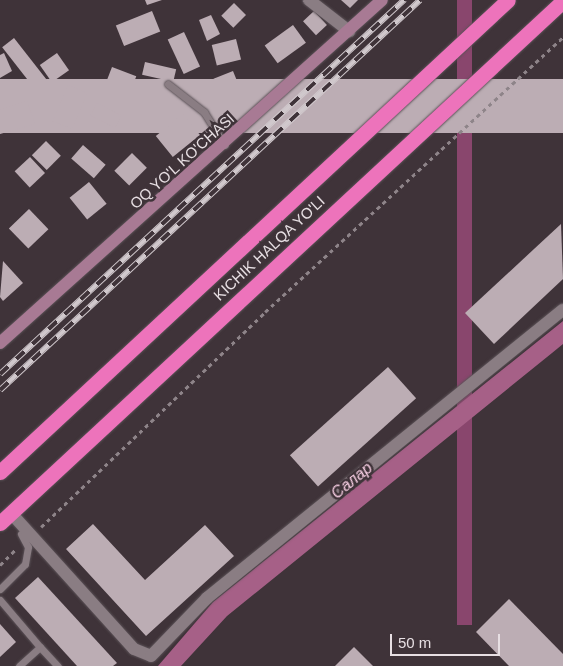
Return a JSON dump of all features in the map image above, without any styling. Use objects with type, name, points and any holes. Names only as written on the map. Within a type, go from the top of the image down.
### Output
[{"type":"highway","name":"KICHIK HALQA YO'LI","points":[[0,472],[508,0]]},
{"type":"highway","name":"KICHIK HALQA YO'LI","points":[[5,518],[563,1]]},
{"type":"street","points":[[309,0],[349,31]]},
{"type":"street","name":"OQ YO'L KO'CHASI","points":[[0,343],[225,145],[382,0]]},
{"type":"street","points":[[5,518],[26,535],[134,649],[150,656],[207,598],[563,310]]},
{"type":"lane","points":[[168,84],[204,112],[225,145]]},
{"type":"lane","points":[[0,589],[25,564],[28,547],[26,535]]},
{"type":"lane","points":[[0,600],[58,666]]},
{"type":"lane","points":[[19,666],[40,647]]},
{"type":"path","points":[[26,535],[563,37]]},
{"type":"shaded area","points":[[457,0],[472,0],[472,625],[457,625]]},
{"type":"shaded area","name":"Салар","points":[[563,321],[563,344],[227,616],[181,666],[158,666],[213,602]]},
{"type":"building","points":[[145,0],[162,0],[147,5]]},
{"type":"building","points":[[341,0],[358,0],[350,8]]},
{"type":"building","points":[[234,3],[246,15],[233,28],[221,16]]},
{"type":"building","points":[[152,11],[160,31],[124,46],[116,26]]},
{"type":"building","points":[[314,11],[327,25],[316,35],[303,21]]},
{"type":"building","points":[[211,15],[220,34],[207,41],[199,20]]},
{"type":"building","points":[[293,25],[306,43],[278,63],[265,46]]},
{"type":"building","points":[[184,32],[200,66],[184,74],[168,40]]},
{"type":"building","points":[[14,38],[48,81],[36,91],[2,47]]},
{"type":"building","points":[[236,39],[241,59],[217,65],[212,45]]},
{"type":"building","points":[[4,53],[12,71],[0,78],[0,55]]},
{"type":"building","points":[[57,53],[69,70],[52,82],[40,65]]},
{"type":"building","points":[[145,62],[176,69],[173,82],[142,75]]},
{"type":"building","points":[[112,67],[136,76],[128,97],[104,88]]},
{"type":"building","points":[[233,71],[245,101],[226,109],[214,79]]},
{"type":"building","points":[[0,79],[563,79],[563,133],[0,133]]},
{"type":"building","points":[[68,85],[87,93],[72,129],[53,121]]},
{"type":"building","points":[[27,101],[35,124],[0,134],[0,110]]},
{"type":"building","points":[[97,103],[121,115],[115,128],[91,115]]},
{"type":"building","points":[[183,114],[200,135],[173,157],[156,136]]},
{"type":"building","points":[[46,141],[61,156],[47,170],[32,155]]},
{"type":"building","points":[[83,145],[106,165],[94,178],[71,159]]},
{"type":"building","points":[[132,153],[147,168],[129,186],[114,171]]},
{"type":"building","points":[[30,157],[45,173],[30,187],[15,171]]},
{"type":"building","points":[[89,182],[107,204],[87,219],[70,198]]},
{"type":"building","points":[[29,209],[48,229],[28,249],[9,228]]},
{"type":"building","points":[[561,224],[563,279],[494,344],[465,313]]},
{"type":"building","points":[[3,261],[23,283],[3,301],[0,297]]},
{"type":"building","points":[[388,367],[416,398],[318,487],[290,455]]},
{"type":"building","points":[[93,524],[145,580],[205,525],[234,556],[146,636],[66,549]]},
{"type":"building","points":[[38,577],[117,663],[113,666],[77,666],[15,598]]},
{"type":"building","points":[[509,599],[563,654],[563,666],[509,666],[476,632]]},
{"type":"building","points":[[0,624],[16,642],[0,657]]},
{"type":"building","points":[[354,647],[373,666],[335,666]]},
{"type":"railway","points":[[0,374],[404,0]]},
{"type":"railway","points":[[0,390],[420,0]]}]
